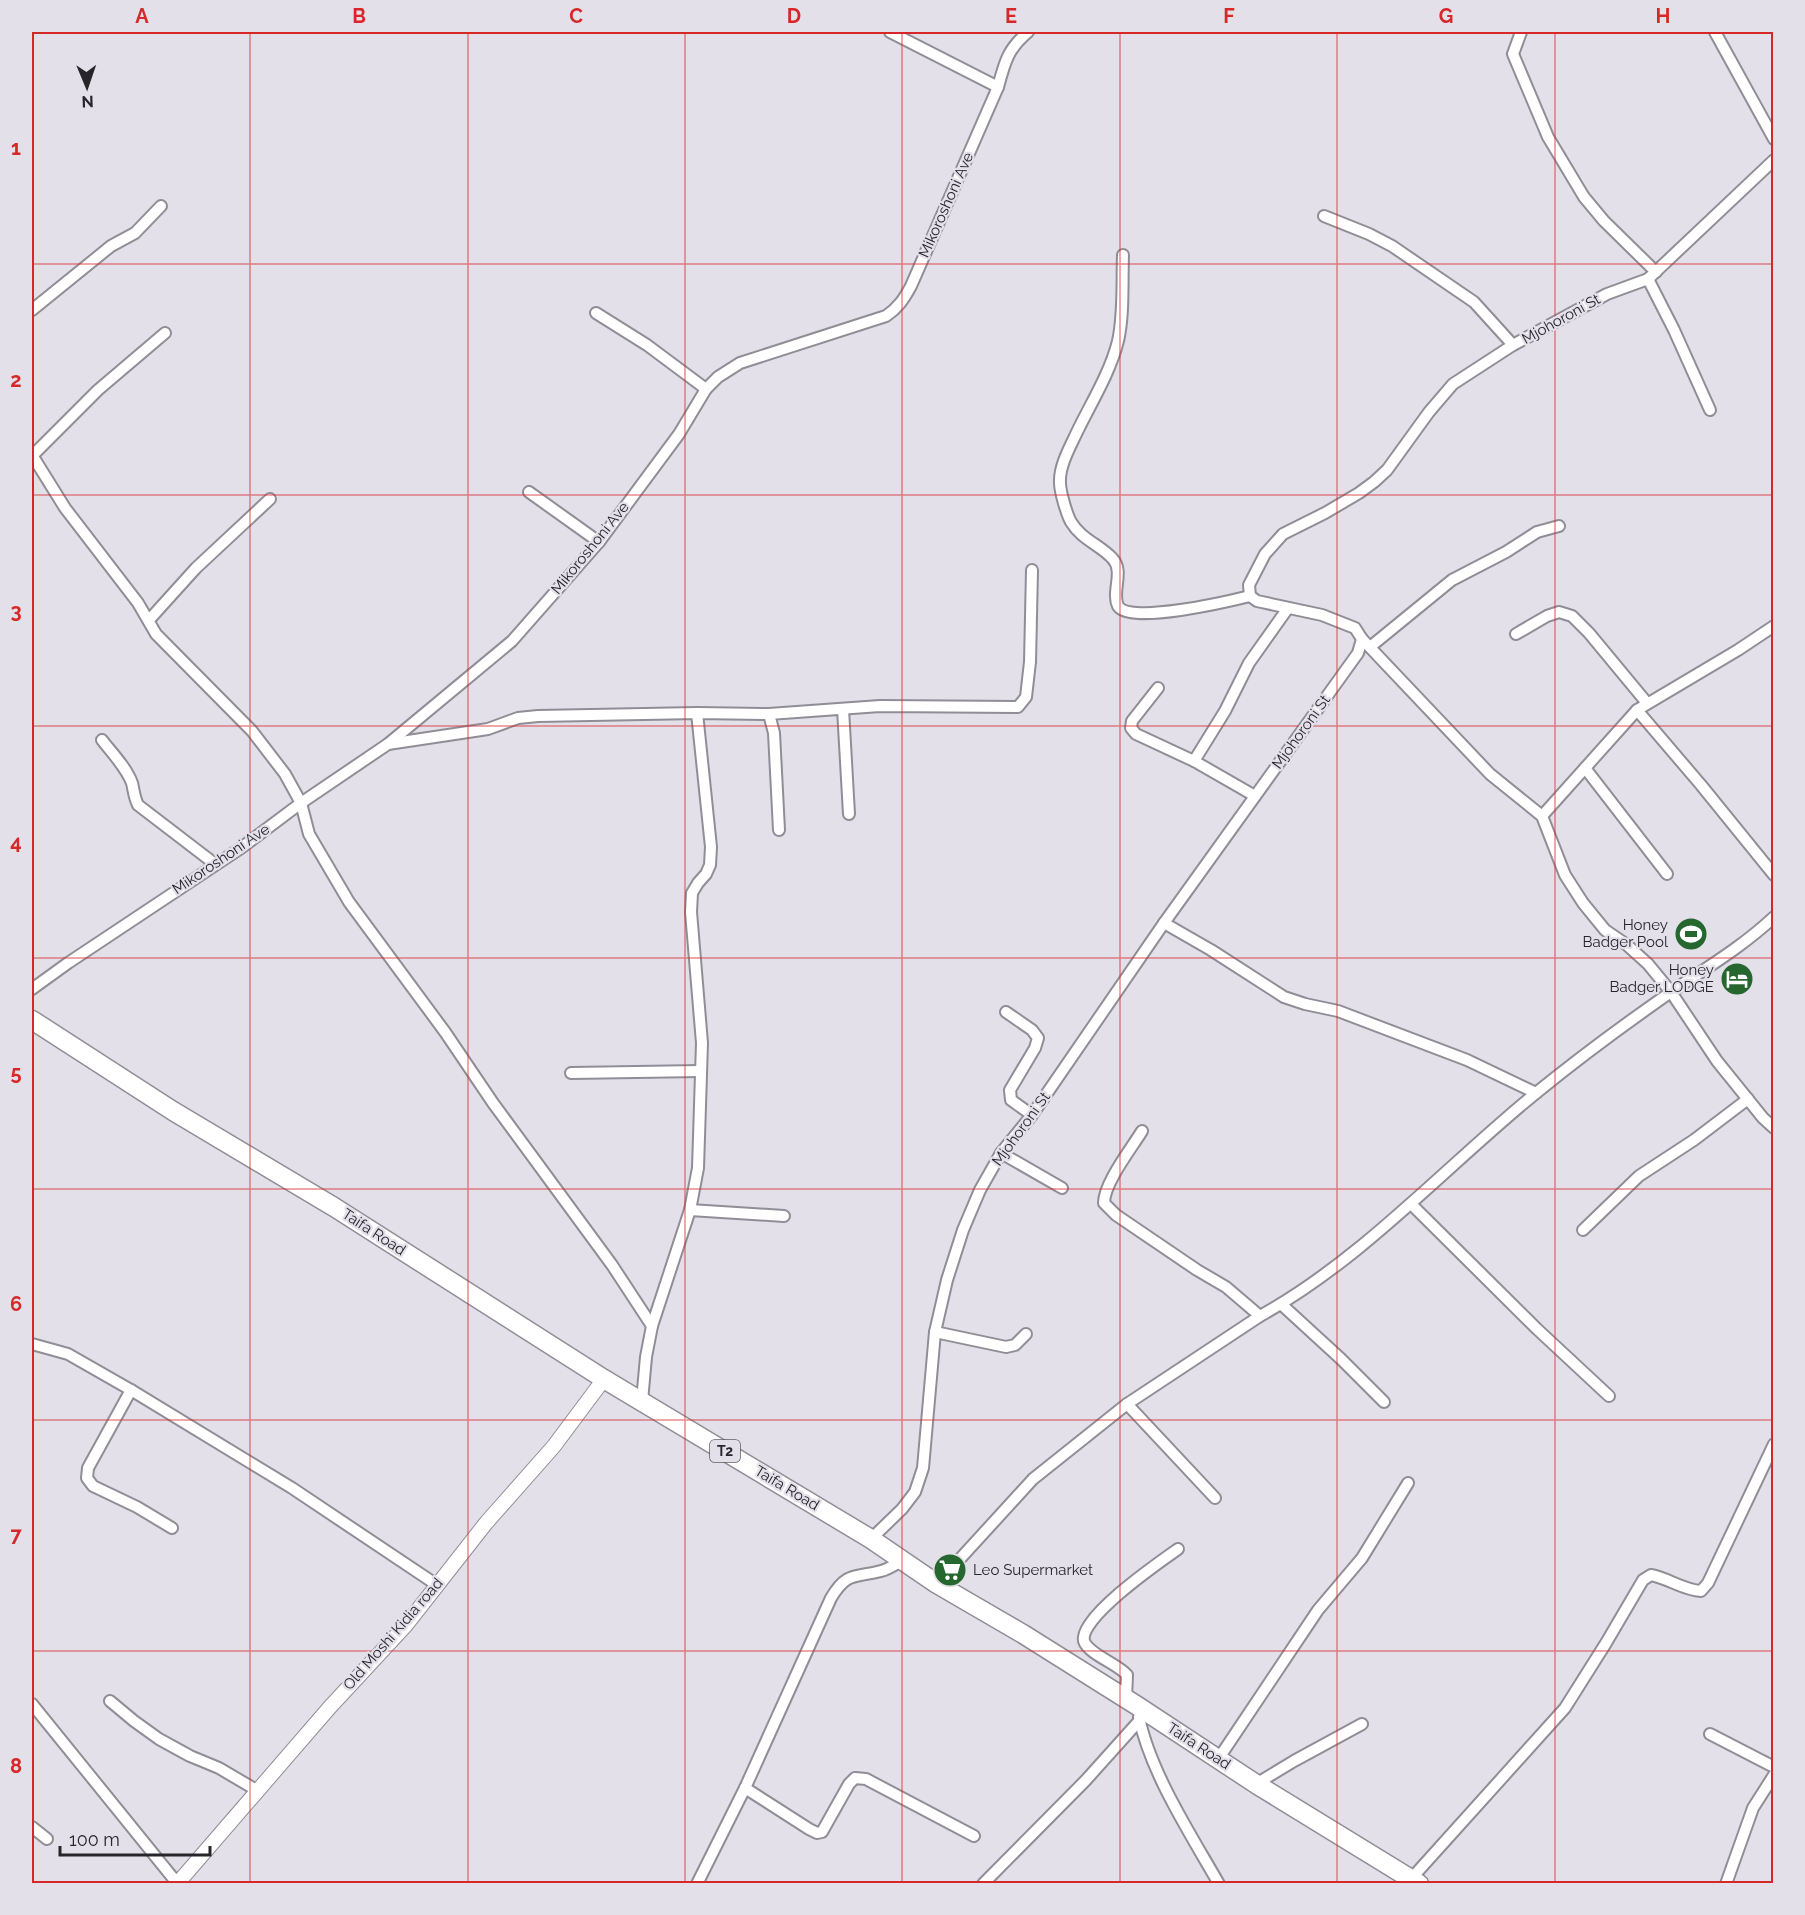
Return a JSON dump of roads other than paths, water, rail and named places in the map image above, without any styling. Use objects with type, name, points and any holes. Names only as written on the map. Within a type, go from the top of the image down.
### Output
[{"type":"highway","name":"Taifa Road","points":[[32,1020],[173,1111],[344,1213],[604,1379],[871,1539],[937,1584],[1023,1634],[1134,1708],[1219,1758],[1256,1784],[1415,1881]]},
{"type":"street","points":[[890,32],[998,87]]},
{"type":"street","name":"Mikoroshoni Ave","points":[[32,989],[388,744],[512,641],[599,542],[679,434],[706,388],[718,377],[740,363],[886,316],[895,309],[911,286],[998,87],[1008,53],[1029,32]]},
{"type":"street","points":[[1521,32],[1513,54],[1548,137],[1584,197],[1652,275],[1710,410]]},
{"type":"street","points":[[1715,32],[1773,139]]},
{"type":"street","name":"Mjohoroni St","points":[[1250,596],[1249,585],[1264,554],[1283,534],[1325,513],[1374,482],[1387,470],[1434,405],[1453,384],[1513,345],[1607,294],[1652,275],[1773,160]]},
{"type":"street","points":[[32,310],[111,246],[135,233],[161,206]]},
{"type":"street","points":[[1324,216],[1392,246],[1474,302],[1513,345]]},
{"type":"street","points":[[1123,255],[1118,340],[1068,452],[1059,484],[1071,522],[1084,537],[1112,558],[1116,564],[1118,573],[1116,603],[1121,611],[1132,614],[1187,609],[1250,596],[1257,601],[1322,615],[1355,628],[1366,643],[1490,774],[1542,816],[1565,875],[1582,903],[1605,930],[1627,945],[1648,964],[1671,992],[1717,1061],[1773,1128]]},
{"type":"street","points":[[596,314],[647,345],[706,388]]},
{"type":"street","points":[[165,333],[98,390],[32,455],[65,508],[132,595],[156,634],[252,730],[285,774],[301,803],[309,834],[349,903],[612,1264],[652,1326]]},
{"type":"street","points":[[529,492],[599,542]]},
{"type":"street","points":[[149,620],[196,568],[270,499]]},
{"type":"street","points":[[1366,643],[1452,580],[1506,552],[1537,532],[1559,526]]},
{"type":"street","points":[[388,744],[488,729],[518,718],[538,716],[769,714],[880,706],[1018,707],[1026,697],[1030,662],[1032,570]]},
{"type":"street","points":[[1194,761],[1225,711],[1249,663],[1288,608]]},
{"type":"street","points":[[1516,634],[1547,616],[1559,612],[1572,616],[1647,703]]},
{"type":"street","points":[[1542,816],[1637,710],[1738,650],[1773,626]]},
{"type":"street","name":"Mjohoroni St","points":[[871,1539],[903,1509],[915,1492],[923,1468],[935,1332],[947,1280],[963,1230],[980,1190],[1001,1153],[1032,1115],[1164,923],[1366,643]]},
{"type":"street","points":[[1158,688],[1132,722],[1131,728],[1136,734],[1194,761],[1255,796]]},
{"type":"street","points":[[843,709],[849,814]]},
{"type":"street","points":[[1637,710],[1773,875]]},
{"type":"street","points":[[642,1401],[652,1326],[690,1210],[699,1168],[702,1043],[691,912],[692,894],[710,865],[711,847],[698,713]]},
{"type":"street","points":[[769,714],[774,734],[779,830]]},
{"type":"street","points":[[102,740],[127,774],[138,805],[215,864]]},
{"type":"street","points":[[1585,768],[1667,874]]},
{"type":"street","points":[[937,1584],[1033,1479],[1127,1404],[1281,1304],[1344,1258],[1411,1204],[1536,1093],[1671,992],[1714,965],[1773,917]]},
{"type":"street","points":[[1164,923],[1284,997],[1338,1011],[1467,1060],[1536,1093]]},
{"type":"street","points":[[1006,1012],[1032,1030],[1038,1038],[1035,1048],[1010,1090],[1011,1100],[1032,1115]]},
{"type":"street","points":[[571,1073],[701,1071]]},
{"type":"street","points":[[1583,1230],[1639,1176],[1694,1140],[1748,1099]]},
{"type":"street","points":[[1142,1131],[1104,1195],[1104,1203],[1116,1215],[1226,1287],[1260,1316]]},
{"type":"street","points":[[1001,1153],[1062,1188]]},
{"type":"street","points":[[1411,1204],[1537,1329],[1610,1396]]},
{"type":"street","points":[[690,1210],[784,1216]]},
{"type":"street","points":[[1281,1304],[1384,1402]]},
{"type":"street","points":[[935,1332],[1006,1347],[1015,1345],[1026,1334]]},
{"type":"street","points":[[32,1344],[68,1354],[131,1390],[292,1488],[437,1585]]},
{"type":"street","name":"Old Moshi Kidia road","points":[[177,1883],[330,1707],[406,1625],[486,1523],[554,1446],[604,1379]]},
{"type":"street","points":[[131,1390],[87,1468],[87,1478],[93,1486],[137,1507],[172,1528]]},
{"type":"street","points":[[1127,1404],[1215,1498]]},
{"type":"street","points":[[1415,1881],[1565,1708],[1643,1580],[1651,1575],[1661,1576],[1690,1590],[1701,1591],[1708,1583],[1773,1444]]},
{"type":"street","points":[[1219,1758],[1318,1610],[1362,1558],[1408,1483]]},
{"type":"street","points":[[1178,1549],[1119,1592],[1092,1623],[1085,1634],[1084,1642],[1089,1649],[1127,1675],[1134,1708],[1155,1764],[1219,1884]]},
{"type":"street","points":[[697,1884],[745,1788],[839,1584],[852,1576],[883,1570],[903,1560]]},
{"type":"street","points":[[110,1701],[159,1739],[190,1756],[219,1768],[258,1791]]},
{"type":"street","points":[[32,1704],[177,1883]]},
{"type":"street","points":[[983,1884],[1086,1780],[1134,1708]]},
{"type":"street","points":[[1256,1784],[1362,1724]]},
{"type":"street","points":[[1710,1734],[1773,1767]]},
{"type":"street","points":[[1726,1884],[1753,1808],[1773,1775]]},
{"type":"street","points":[[745,1788],[817,1833],[822,1832],[849,1784],[855,1778],[866,1779],[974,1836]]},
{"type":"street","points":[[32,1827],[47,1839]]},
{"type":"water","name":"Honey Badger Pool","points":[[1695,925],[1701,931],[1687,943],[1681,937]]},
{"type":"place","name":"Honey Badger Pool","points":[[1691,934]]},
{"type":"place","name":"Honey Badger LODGE","points":[[1737,979]]},
{"type":"place","name":"Leo Supermarket","points":[[950,1570]]}]
